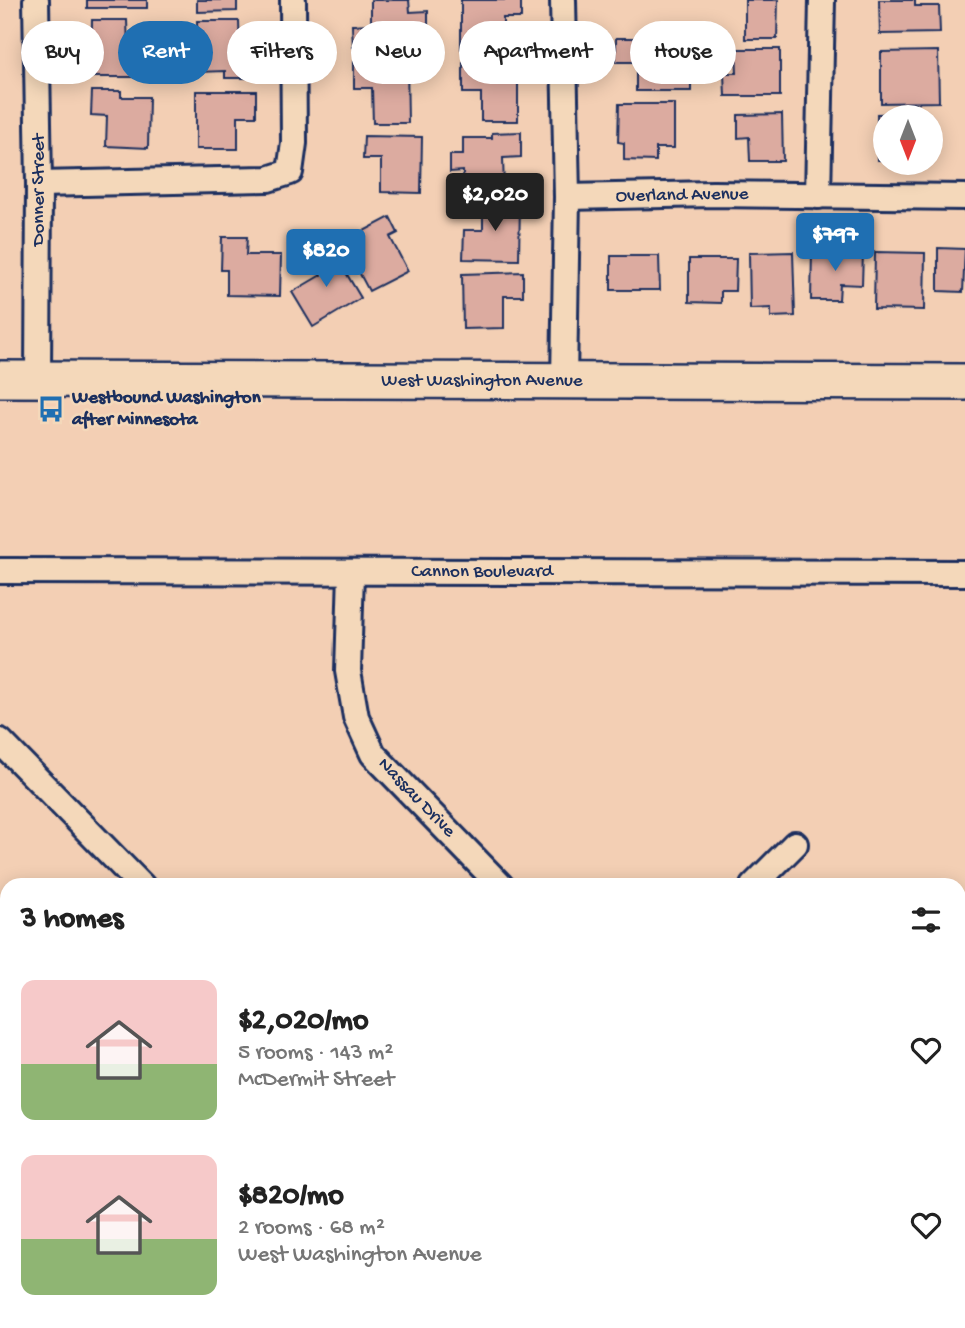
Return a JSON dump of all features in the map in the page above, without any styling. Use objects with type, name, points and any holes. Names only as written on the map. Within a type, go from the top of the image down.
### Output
[{"type":"main road","name":"West Washington Avenue","points":[[0,379],[965,382]]},
{"type":"street","name":"Donner Street","points":[[36,0],[38,379]]},
{"type":"street","points":[[39,184],[268,179],[290,172],[294,143],[293,0]]},
{"type":"street","points":[[563,0],[566,197],[564,381]]},
{"type":"street","points":[[818,196],[822,0]]},
{"type":"street","name":"Overland Avenue","points":[[566,197],[713,194],[965,197]]},
{"type":"street","name":"Cannon Boulevard","points":[[0,571],[965,573]]},
{"type":"street","name":"Nassau Drive","points":[[351,572],[348,671],[356,717],[373,754],[493,878]]},
{"type":"street","points":[[0,741],[134,878]]},
{"type":"street","points":[[761,878],[795,844]]},
{"type":"building","points":[[87,0],[147,0],[147,8],[87,8]]},
{"type":"building","points":[[197,0],[237,0],[237,11],[197,12]]},
{"type":"building","points":[[371,0],[409,0],[410,12],[428,11],[428,21],[371,21]]},
{"type":"building","points":[[461,0],[521,0],[521,18],[461,21]]},
{"type":"building","points":[[745,0],[778,0],[777,39],[745,39]]},
{"type":"building","points":[[879,0],[915,0],[915,6],[939,6],[940,33],[880,34]]},
{"type":"building","points":[[127,20],[118,21],[118,77],[104,77],[104,21],[92,21]]},
{"type":"building","points":[[213,21],[227,21],[227,78],[225,71],[213,71]]},
{"type":"building","points":[[616,38],[630,38],[630,62],[616,62]]},
{"type":"building","points":[[736,49],[780,49],[780,96],[725,96],[724,84],[736,84]]},
{"type":"building","points":[[938,51],[939,102],[881,103],[881,52]]},
{"type":"building","points":[[354,84],[407,84],[408,123],[373,123],[372,88],[354,88]]},
{"type":"building","points":[[463,84],[518,84],[518,121],[481,121],[481,93],[463,93]]},
{"type":"building","points":[[636,84],[691,84],[691,91],[636,91]]},
{"type":"building","points":[[92,91],[121,91],[121,97],[149,97],[148,148],[106,146],[107,116],[91,115]]},
{"type":"building","points":[[196,91],[256,91],[256,116],[238,116],[238,149],[196,149]]},
{"type":"building","points":[[619,104],[674,104],[674,148],[656,148],[656,161],[624,160],[624,143],[618,142]]},
{"type":"building","points":[[782,114],[783,161],[750,161],[749,137],[738,138],[738,115]]},
{"type":"building","points":[[521,132],[521,157],[503,158],[504,188],[463,189],[463,171],[450,172],[450,155],[463,155],[463,138],[492,138],[492,133]]},
{"type":"building","points":[[364,136],[422,137],[421,193],[381,192],[381,159],[363,159]]},
{"type":"building","points":[[483,200],[520,201],[519,260],[463,259],[464,230],[483,230]]},
{"type":"building","points":[[390,217],[398,233],[390,237],[408,271],[369,291],[343,242]]},
{"type":"building","points":[[222,237],[247,237],[246,255],[281,255],[280,296],[227,295],[227,270],[221,270]]},
{"type":"building","points":[[330,246],[361,298],[313,327],[292,292],[321,275],[310,258]]},
{"type":"building","points":[[938,248],[965,249],[963,292],[938,291]]},
{"type":"building","points":[[812,251],[863,252],[862,285],[840,284],[839,300],[811,300]]},
{"type":"building","points":[[793,252],[795,316],[771,317],[771,308],[750,309],[749,253]]},
{"type":"building","points":[[875,252],[925,253],[924,310],[874,309]]},
{"type":"building","points":[[611,256],[659,256],[660,290],[611,290]]},
{"type":"building","points":[[689,259],[736,259],[735,291],[721,291],[721,303],[689,302]]},
{"type":"building","points":[[523,272],[523,296],[504,296],[504,328],[463,329],[462,274]]},
{"type":"place","name":"Westbound Washington after Minnesota","points":[[51,409]]}]
